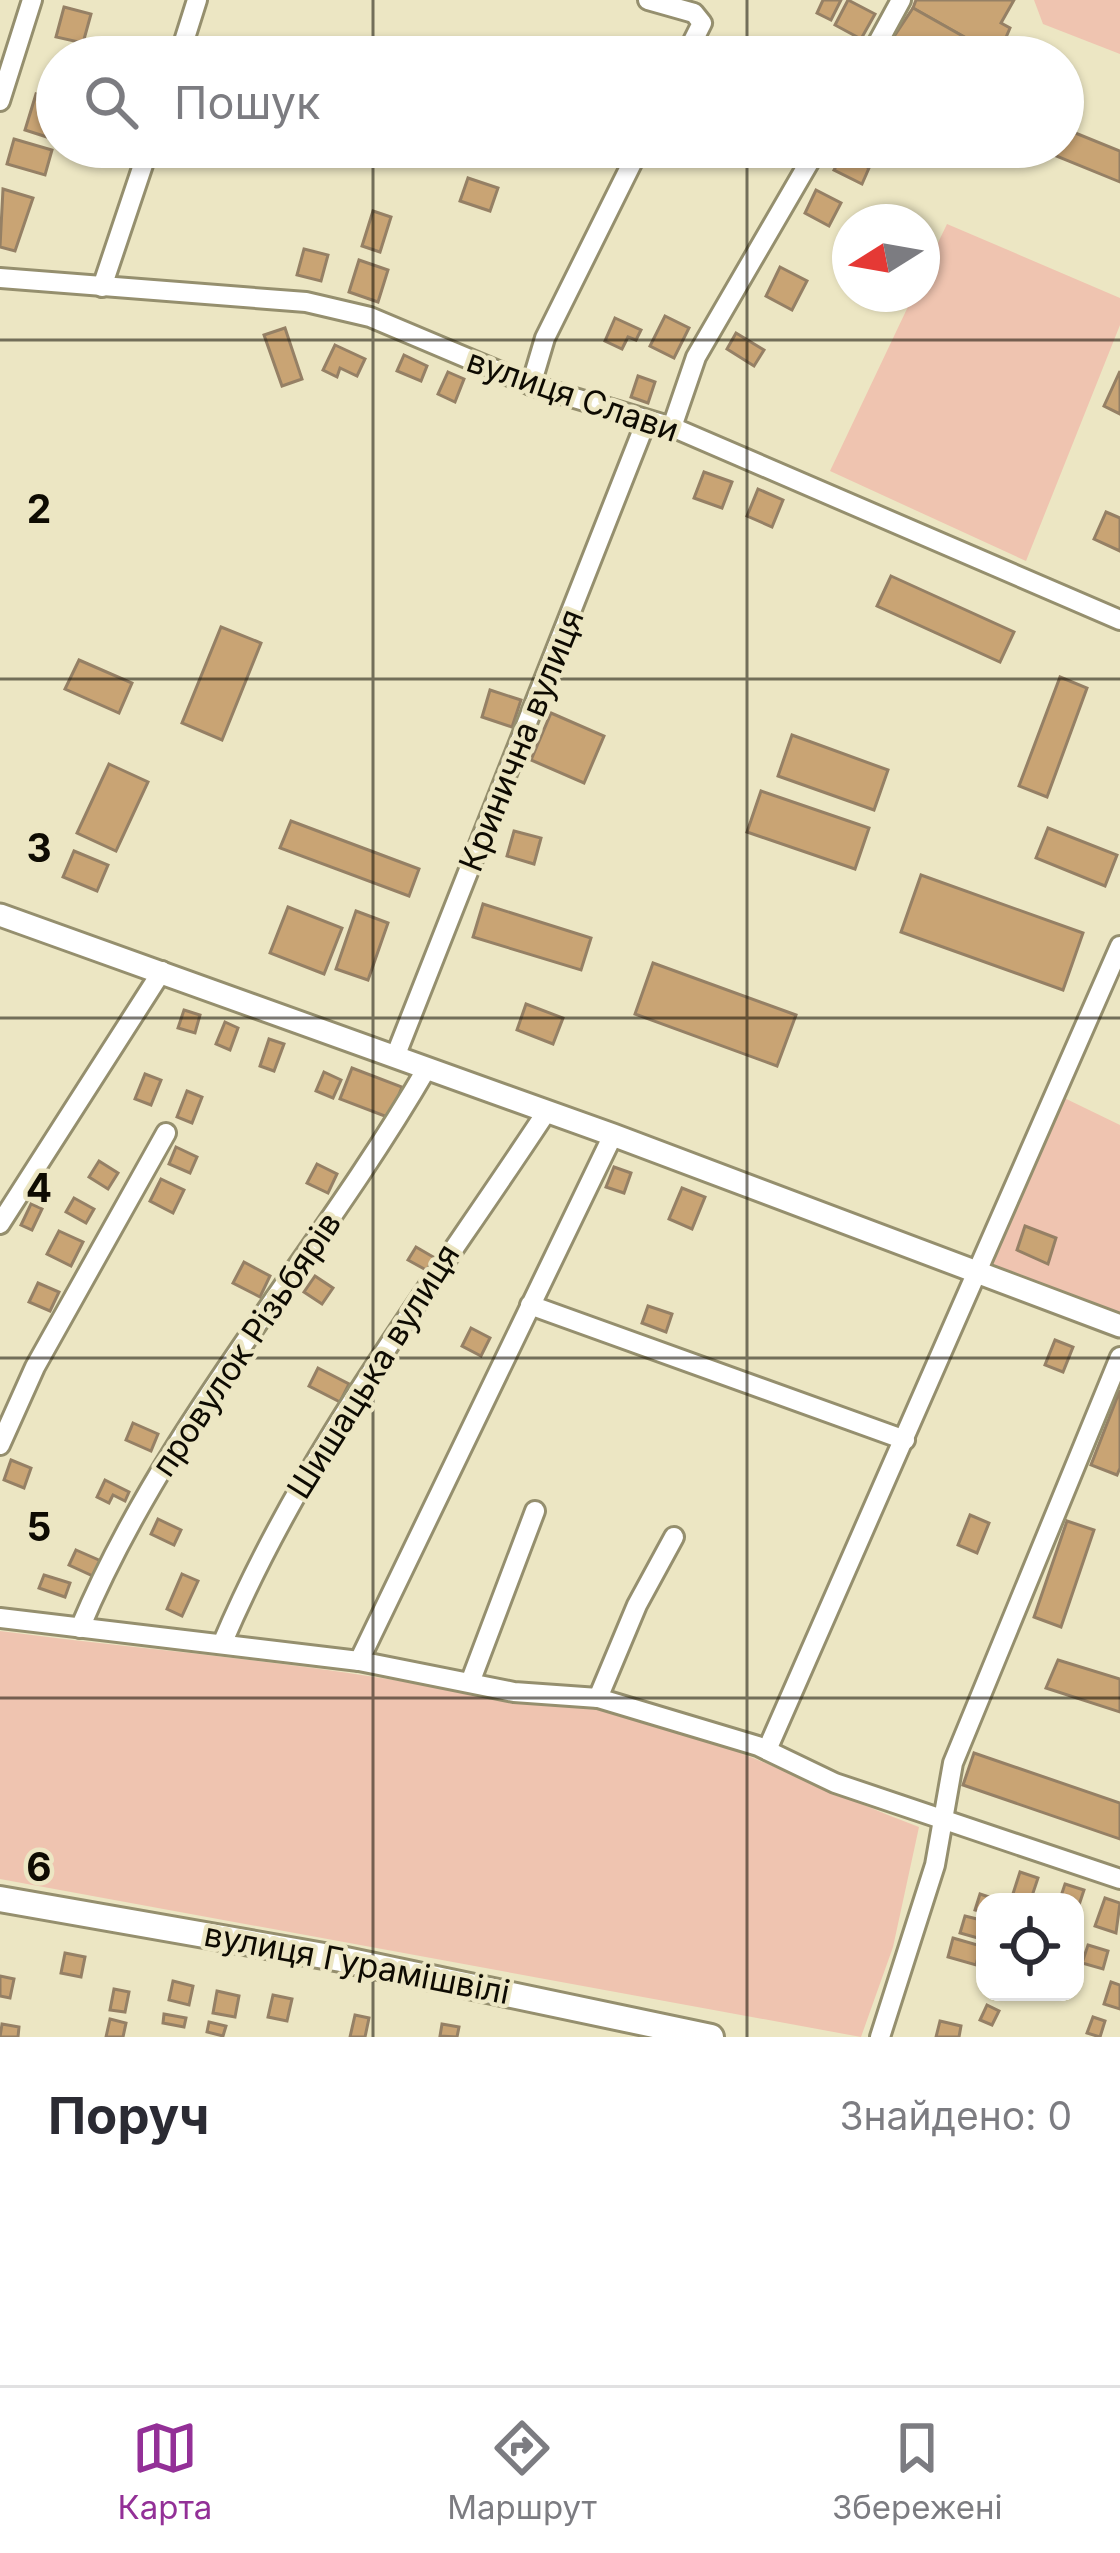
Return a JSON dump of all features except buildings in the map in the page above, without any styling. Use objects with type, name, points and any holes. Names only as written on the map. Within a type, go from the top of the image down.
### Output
[{"type":"main road","name":"вулиця Гурамішвілі","points":[[0,1899],[341,1958],[711,2037]]},
{"type":"street","points":[[0,101],[32,0]]},
{"type":"street","points":[[185,36],[197,0]]},
{"type":"street","points":[[648,0],[694,13],[702,23],[696,36]]},
{"type":"street","points":[[881,36],[901,0]]},
{"type":"street","points":[[102,287],[141,168]]},
{"type":"street","points":[[531,385],[544,338],[629,168]]},
{"type":"street","points":[[672,427],[696,357],[806,168]]},
{"type":"street","name":"вулиця Слави","points":[[0,278],[306,302],[370,317],[531,385],[645,424],[672,427],[1120,620]]},
{"type":"street","name":"Кринична вулиця","points":[[395,1057],[645,424]]},
{"type":"street","points":[[0,915],[613,1135],[973,1278],[1120,1326]]},
{"type":"street","points":[[767,1750],[1120,946]]},
{"type":"street","points":[[0,1224],[162,971]]},
{"type":"street","name":"провулок Різьбярів","points":[[80,1628],[125,1532],[196,1408],[311,1249],[427,1069]]},
{"type":"street","name":"Шишацька вулиця","points":[[222,1645],[262,1551],[329,1434],[547,1111]]},
{"type":"street","points":[[0,1445],[35,1367],[166,1132]]},
{"type":"street","points":[[358,1661],[613,1135]]},
{"type":"street","points":[[530,1305],[905,1440]]},
{"type":"street","points":[[880,2037],[935,1865],[953,1763],[1120,1357]]},
{"type":"street","points":[[471,1680],[535,1511]]},
{"type":"street","points":[[598,1698],[637,1605],[674,1537]]},
{"type":"street","points":[[0,1618],[358,1661],[514,1692],[598,1698],[767,1750],[835,1784],[1120,1879]]},
{"type":"shaded area","points":[[1034,0],[1120,0],[1120,54],[1084,36],[1043,24]]},
{"type":"shaded area","points":[[947,224],[1120,298],[1120,325],[1026,561],[830,471],[905,312],[940,312],[940,239]]},
{"type":"shaded area","points":[[1054,1093],[1120,1125],[1120,1325],[975,1272]]},
{"type":"shaded area","points":[[0,1631],[316,1668],[516,1703],[595,1707],[679,1730],[919,1827],[893,1947],[861,2037],[0,1879]]}]
